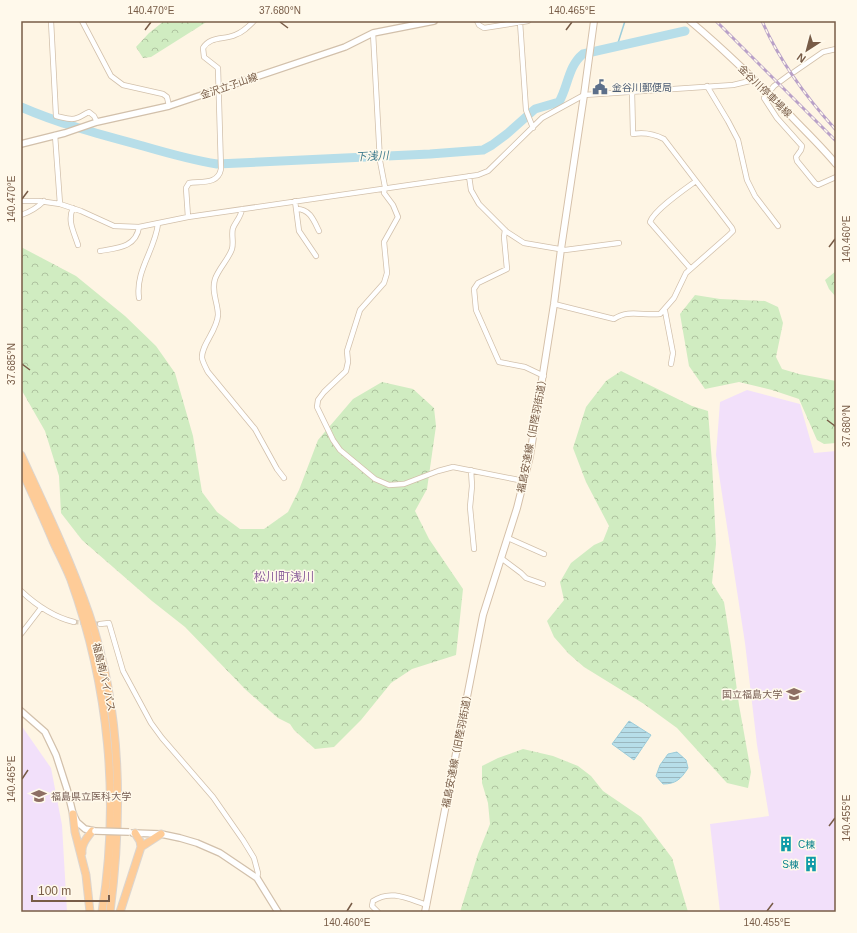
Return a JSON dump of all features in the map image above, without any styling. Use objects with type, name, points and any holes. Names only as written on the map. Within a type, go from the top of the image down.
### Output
[{"type":"highway","name":"福島南バイパス","points":[[21,456],[63,548],[81,593],[89,615],[108,686],[116,746],[118,814],[117,842],[110,912]]},
{"type":"highway","name":"福島南バイパス","points":[[21,469],[70,579],[85,623],[103,702],[108,743],[111,827],[102,912]]},
{"type":"highway","points":[[73,814],[74,832],[86,875]]},
{"type":"highway","points":[[90,912],[82,849],[83,843],[94,831]]},
{"type":"highway","points":[[120,912],[141,847],[140,841],[132,833]]},
{"type":"highway","points":[[141,847],[161,834]]},
{"type":"main road","name":"福島安達線（旧陸羽街道）","points":[[425,912],[483,615],[517,508],[530,456],[544,376],[594,21]]},
{"type":"main road","name":"金谷川停車場線","points":[[690,21],[709,36],[768,93],[815,140],[836,164]]},
{"type":"street","points":[[51,21],[56,116],[73,120],[89,112],[94,116],[95,123]]},
{"type":"street","points":[[82,21],[111,76],[124,85],[163,94],[167,97],[169,106]]},
{"type":"street","points":[[188,217],[186,188],[189,183],[211,181],[219,175],[222,169],[218,68],[204,57],[203,48],[209,40],[234,36],[254,21]]},
{"type":"street","name":"金沢立子山線","points":[[21,144],[55,136],[95,123],[169,106],[345,47],[374,33],[434,21]]},
{"type":"street","points":[[478,21],[479,25],[484,28],[528,21]]},
{"type":"street","points":[[520,22],[526,110],[533,128]]},
{"type":"street","points":[[374,33],[380,161],[385,188],[384,193],[393,204],[398,217],[384,242],[387,273],[384,283],[360,310],[347,351],[348,362],[346,371],[324,392],[318,400],[317,407],[333,440],[340,450],[375,479],[389,485],[404,484],[453,467],[524,481]]},
{"type":"street","points":[[794,72],[823,52],[836,49]]},
{"type":"street","points":[[789,75],[774,86],[764,98],[777,118],[802,146],[796,157],[797,161],[815,183],[818,185],[822,184],[836,177]]},
{"type":"street","points":[[21,201],[44,201],[60,204],[73,208],[114,226],[139,228],[188,217],[478,175],[488,171],[542,118],[584,96],[632,91],[733,85],[754,80]]},
{"type":"street","points":[[707,86],[738,140],[746,180],[755,196],[778,226]]},
{"type":"street","points":[[554,304],[614,319],[621,314],[660,314],[665,311],[674,298],[690,268],[733,231],[664,139],[656,135],[642,132],[633,134],[632,91]]},
{"type":"street","points":[[55,136],[60,204]]},
{"type":"street","points":[[469,176],[471,190],[479,204],[505,230],[519,241],[565,250],[619,243]]},
{"type":"street","points":[[690,268],[650,222],[651,218],[696,180]]},
{"type":"street","points":[[21,214],[31,211],[44,201]]},
{"type":"street","points":[[295,201],[299,232],[316,256]]},
{"type":"street","points":[[73,208],[70,215],[78,245]]},
{"type":"street","points":[[242,209],[242,214],[234,227],[232,250],[215,280],[213,289],[218,315],[216,324],[204,348],[202,357],[203,363],[208,372],[255,429],[284,478]]},
{"type":"street","points":[[297,209],[303,209],[308,212],[319,231]]},
{"type":"street","points":[[139,298],[139,281],[154,244],[158,224]]},
{"type":"street","points":[[100,251],[125,246],[131,243],[135,239],[139,228]]},
{"type":"street","points":[[505,230],[504,237],[507,269],[478,283],[474,289],[476,310],[499,362],[525,367],[544,376]]},
{"type":"street","points":[[665,311],[673,353],[671,364]]},
{"type":"street","points":[[471,470],[472,486],[470,508],[474,549]]},
{"type":"street","points":[[508,538],[544,554]]},
{"type":"street","points":[[501,558],[511,564],[526,578],[543,584]]},
{"type":"street","points":[[21,591],[41,608],[62,619],[74,622]]},
{"type":"street","points":[[21,634],[41,608]]},
{"type":"street","points":[[100,624],[109,623],[123,670],[151,723],[162,738],[214,797],[254,858],[258,873],[257,878]]},
{"type":"street","points":[[21,711],[30,717],[45,732],[56,755],[73,814],[81,826],[94,831],[161,834],[197,843],[220,853],[257,878],[278,912]]},
{"type":"street","points":[[378,912],[372,906],[373,901],[380,896],[388,894],[397,895],[427,904]]},
{"type":"shaded area","name":"国立福島大学","points":[[747,390],[800,404],[814,453],[836,451],[836,912],[720,912],[710,824],[769,816],[757,745],[745,643],[716,455],[720,402]]},
{"type":"shaded area","name":"福島県立医科大学","points":[[21,725],[51,768],[62,825],[67,912],[21,912]]},
{"type":"green space","points":[[164,21],[208,21],[151,57],[143,58],[136,47],[149,33]]},
{"type":"green space","points":[[21,247],[76,276],[125,316],[156,346],[175,373],[193,436],[202,492],[217,512],[240,529],[264,529],[288,512],[299,490],[318,440],[353,399],[382,382],[413,389],[434,408],[436,426],[427,489],[415,511],[429,539],[463,589],[456,655],[412,669],[391,683],[361,720],[334,747],[315,749],[294,730],[290,724],[278,718],[246,690],[185,627],[152,601],[82,540],[61,513],[59,476],[45,431],[21,389]]},
{"type":"green space","points":[[836,271],[836,297],[829,289],[825,280]]},
{"type":"green space","points":[[695,295],[720,299],[765,301],[778,307],[783,323],[776,357],[782,369],[836,381],[836,443],[824,444],[817,440],[799,399],[772,390],[739,382],[705,389],[689,366],[680,314]]},
{"type":"green space","points":[[621,371],[692,406],[708,411],[716,544],[712,583],[724,602],[739,705],[751,772],[748,788],[727,783],[677,728],[644,704],[584,667],[569,654],[554,637],[547,621],[564,600],[560,582],[571,563],[594,545],[603,541],[609,526],[586,482],[573,448],[586,407],[606,381]]},
{"type":"green space","points":[[523,749],[553,756],[578,766],[591,776],[603,791],[641,817],[672,858],[688,912],[460,912],[478,854],[490,824],[488,803],[482,783],[482,766],[498,758]]},
{"type":"water","points":[[629,721],[651,735],[634,760],[612,744]]},
{"type":"water","points":[[677,752],[686,760],[688,768],[675,782],[663,784],[656,776],[660,765],[668,754]]},
{"type":"waterway","points":[[617,46],[625,21]]},
{"type":"waterway","name":"下浅川","points":[[21,107],[66,124],[179,156],[217,164],[430,154],[483,150],[508,133],[535,109],[559,102],[574,64],[583,54],[685,31]]},
{"type":"tunnel","points":[[74,622],[100,624]]},
{"type":"railway","points":[[716,21],[836,141]]},
{"type":"railway","points":[[762,21],[785,65],[814,105],[836,130]]},
{"type":"place","name":"金谷川郵便局","points":[[600,87]]},
{"type":"place","name":"国立福島大学","points":[[794,694]]},
{"type":"place","name":"福島県立医科大学","points":[[39,796]]},
{"type":"place","name":"C棟","points":[[786,844]]},
{"type":"place","name":"S棟","points":[[811,864]]},
{"type":"district","name":"松川町浅川","points":[[284,577]]}]
